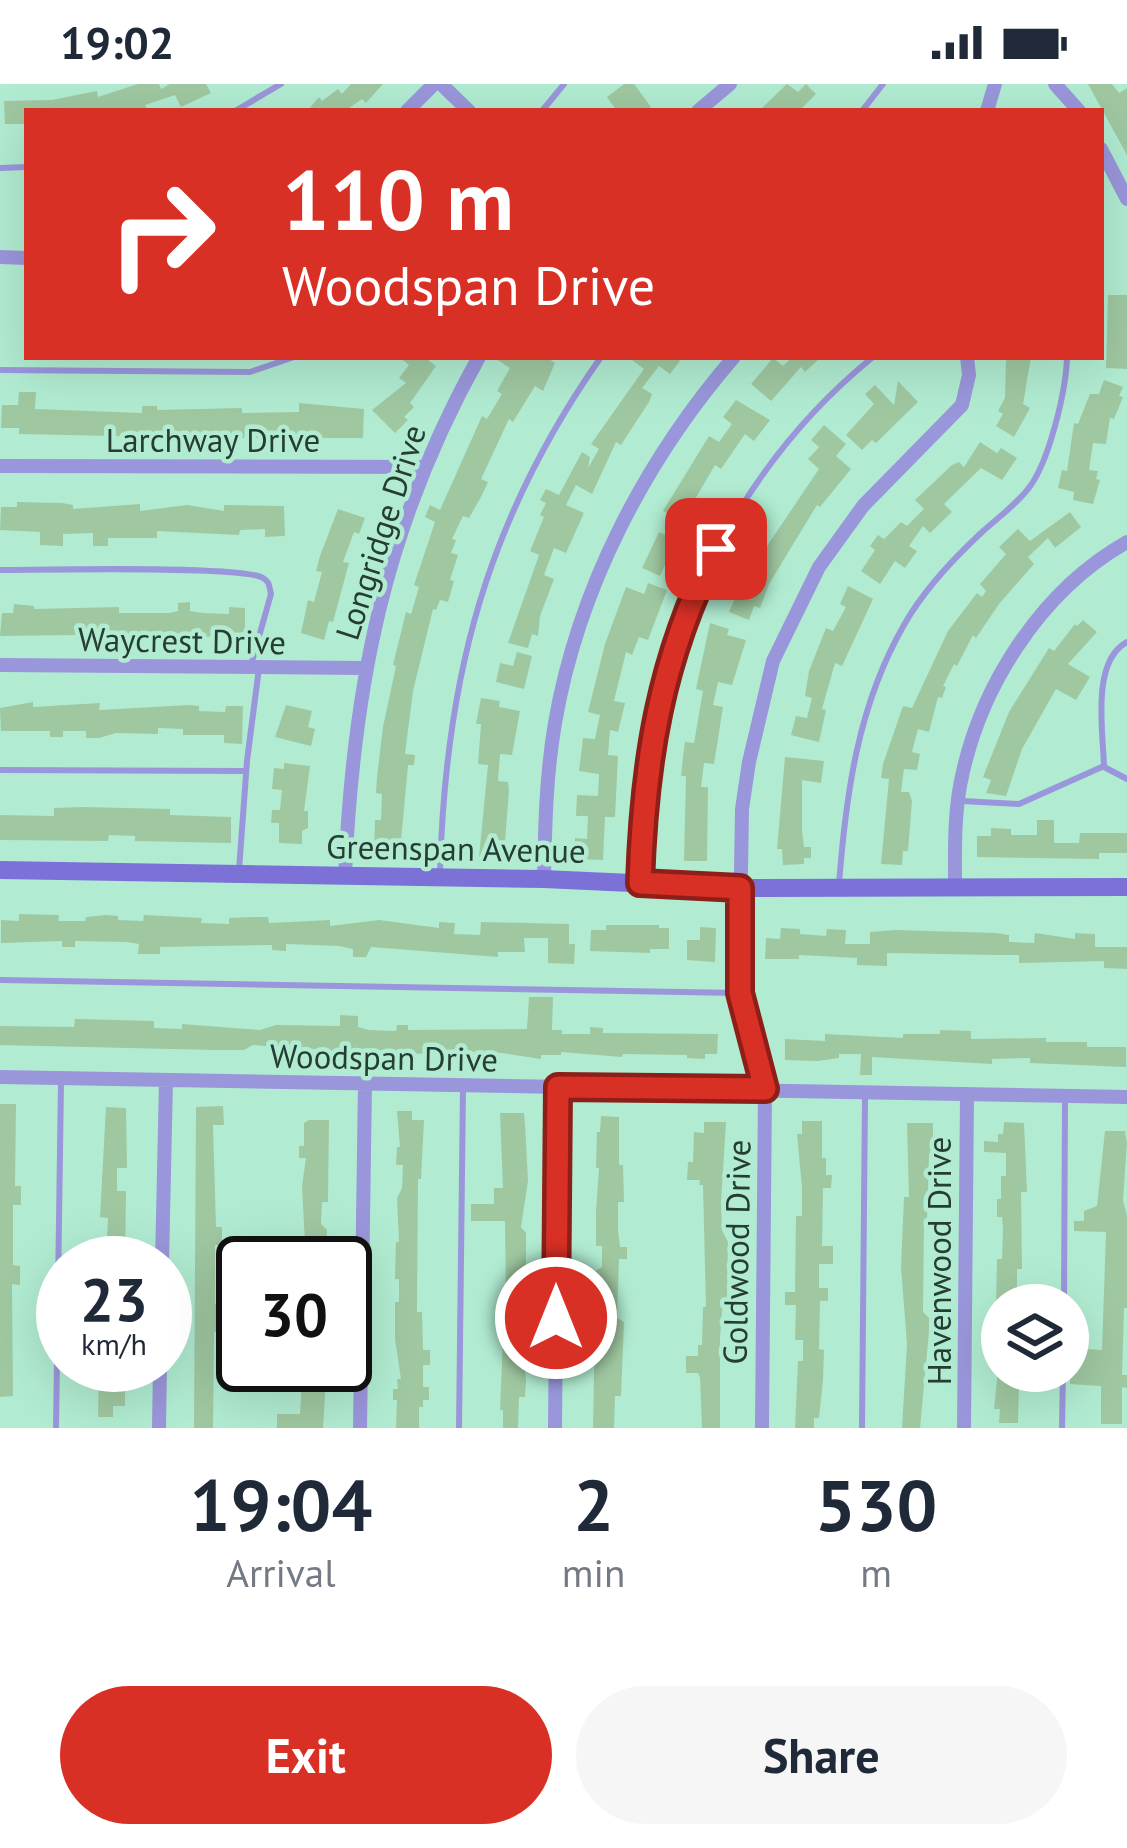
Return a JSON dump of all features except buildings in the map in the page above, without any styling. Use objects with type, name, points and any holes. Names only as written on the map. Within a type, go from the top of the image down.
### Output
[{"type":"street","points":[[410,108],[438,84],[466,108]]},
{"type":"street","points":[[702,108],[730,84]]},
{"type":"street","points":[[1054,84],[1076,108]]},
{"type":"street","points":[[1104,155],[1127,199]]},
{"type":"street","name":"Longridge Drive","points":[[345,875],[364,668],[392,559],[425,466],[478,360]]},
{"type":"street","points":[[544,879],[546,791],[554,726],[588,606],[641,486],[669,440],[732,360]]},
{"type":"street","name":"Goldwood Drive","points":[[762,1428],[765,1089],[740,993],[745,785],[773,662],[819,567],[862,506],[962,405],[967,360]]},
{"type":"street","name":"Larchway Drive","points":[[0,466],[425,466]]},
{"type":"street","points":[[955,887],[958,801],[981,714],[1019,644],[1070,586],[1127,542]]},
{"type":"street","name":"Waycrest Drive","points":[[0,665],[364,668]]},
{"type":"street","name":"Greenspan Avenue","points":[[0,870],[544,879],[740,888],[1127,887]]},
{"type":"street","name":"Woodspan Drive","points":[[0,1077],[1127,1097]]},
{"type":"street","points":[[163,1236],[166,1080]]},
{"type":"street","points":[[360,1428],[365,1083]]},
{"type":"street","points":[[555,1428],[558,1087]]},
{"type":"street","name":"Havenwood Drive","points":[[964,1428],[967,1094]]},
{"type":"street","points":[[159,1428],[160,1392]]},
{"type":"lane","points":[[240,108],[280,84]]},
{"type":"lane","points":[[544,108],[564,84]]},
{"type":"lane","points":[[864,108],[883,84]]},
{"type":"lane","points":[[0,370],[250,372],[285,360]]},
{"type":"lane","points":[[440,877],[448,737],[476,612],[524,486],[599,360]]},
{"type":"lane","points":[[640,883],[648,759],[660,694],[702,577],[731,521],[796,431],[869,360]]},
{"type":"lane","points":[[839,887],[849,784],[867,708],[882,670],[904,624],[932,584],[1036,478],[1067,360]]},
{"type":"lane","points":[[0,570],[212,571],[260,576],[269,583],[271,594],[255,668],[238,874]]},
{"type":"lane","points":[[1104,766],[1106,676],[1111,658],[1127,642]]},
{"type":"lane","points":[[958,801],[1019,804],[1104,766]]},
{"type":"lane","points":[[1104,766],[1127,779]]},
{"type":"lane","points":[[0,770],[246,771]]},
{"type":"lane","points":[[0,980],[740,993]]},
{"type":"lane","points":[[56,1428],[61,1078]]},
{"type":"lane","points":[[459,1428],[464,1085]]},
{"type":"lane","points":[[862,1428],[865,1092]]},
{"type":"lane","points":[[1064,1284],[1066,1096]]},
{"type":"lane","points":[[1062,1428],[1063,1392]]},
{"type":"route","points":[[556,1318],[558,1087],[765,1089],[740,993],[740,888],[640,883],[643,806],[660,694],[682,625],[716,549]]}]
